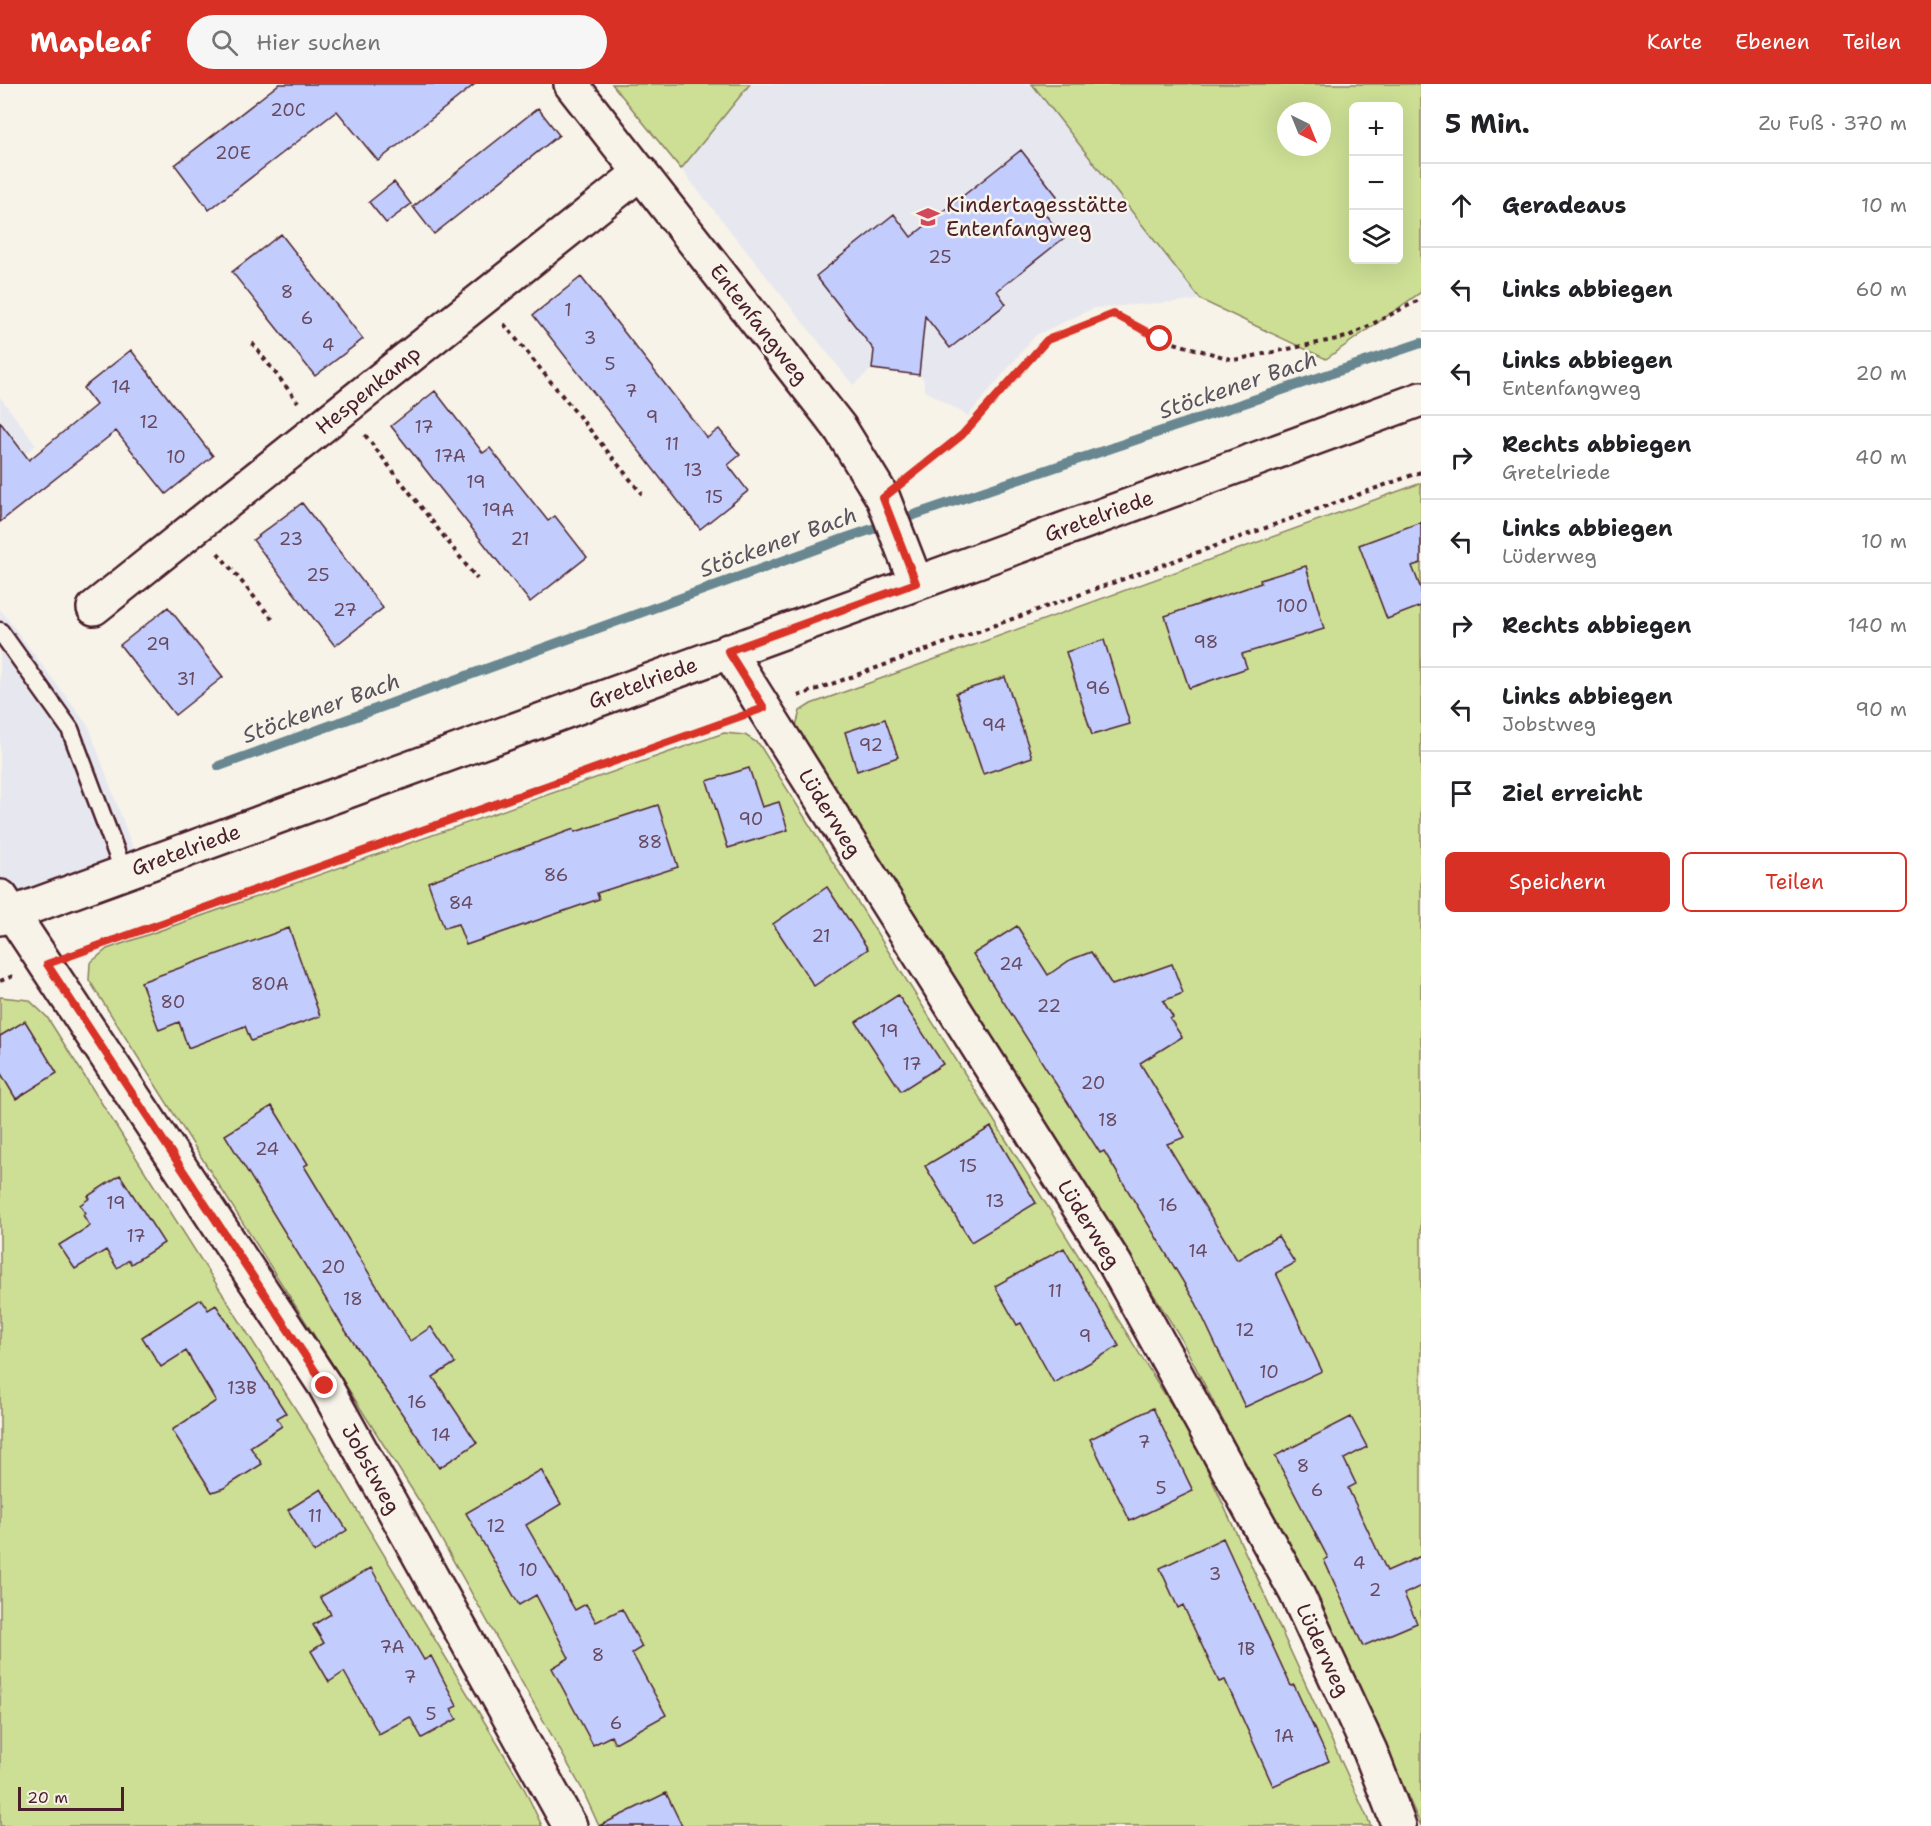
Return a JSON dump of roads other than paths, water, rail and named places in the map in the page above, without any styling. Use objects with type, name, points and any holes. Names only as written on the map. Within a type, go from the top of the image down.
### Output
[{"type":"street","name":"Entenfangweg","points":[[571,84],[840,428],[885,504],[912,573]]},
{"type":"street","name":"Hespenkamp","points":[[94,608],[641,172]]},
{"type":"street","name":"Gretelriede","points":[[5,909],[124,873],[728,651],[912,573],[1421,399]]},
{"type":"street","name":"Lüderweg","points":[[728,651],[1115,1264],[1296,1592],[1370,1751],[1399,1826]]},
{"type":"street","name":"Jobstweg","points":[[5,909],[47,964],[325,1386],[570,1826]]},
{"type":"lane","points":[[0,631],[70,729],[124,873]]},
{"type":"waterway","name":"Stöckener Bach","points":[[219,766],[846,538],[1421,343]]},
{"type":"place","name":"Kindertagesstätte Entenfangweg","points":[[928,217]]}]
